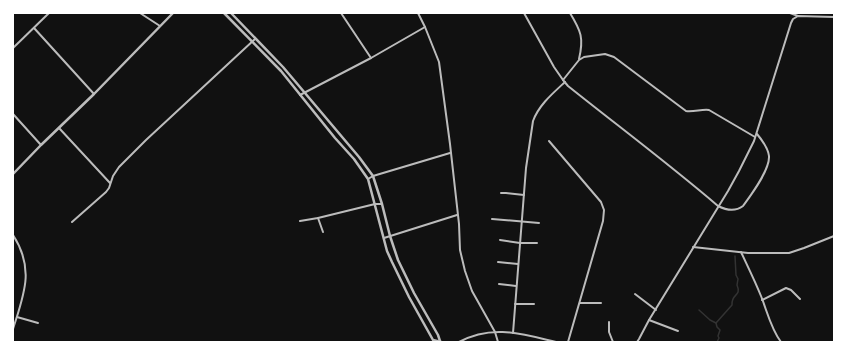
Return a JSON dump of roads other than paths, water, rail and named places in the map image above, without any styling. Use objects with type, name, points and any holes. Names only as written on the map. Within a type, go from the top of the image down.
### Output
[{"type":"street","points":[[13,48],[49,13]]},
{"type":"street","points":[[140,13],[160,26]]},
{"type":"street","points":[[13,174],[173,13]]},
{"type":"street","points":[[224,13],[281,71],[335,138],[354,159],[368,179],[392,262],[433,340],[440,342]]},
{"type":"street","points":[[231,13],[305,92],[373,176],[398,260],[414,293],[438,335],[440,342]]},
{"type":"street","points":[[341,13],[372,58]]},
{"type":"street","points":[[418,13],[439,62],[451,152],[458,215],[460,250],[472,290],[495,332],[498,342]]},
{"type":"street","points":[[524,13],[564,81],[620,128],[722,208],[734,210],[743,206],[764,176],[768,166],[769,155],[757,133]]},
{"type":"street","points":[[570,13],[578,25],[581,34],[581,50],[579,60]]},
{"type":"street","points":[[790,13],[798,16],[834,17]]},
{"type":"street","points":[[637,342],[739,171],[757,133],[788,29],[793,19],[798,16]]},
{"type":"street","points":[[300,95],[372,58],[425,27]]},
{"type":"street","points":[[34,28],[94,94]]},
{"type":"street","points":[[72,222],[106,192],[112,176],[146,140],[256,39]]},
{"type":"street","points":[[513,333],[526,168],[531,132],[535,117],[545,102],[564,81],[579,60],[584,57],[605,54],[614,57],[648,81],[686,111],[691,112],[710,110],[755,137]]},
{"type":"street","points":[[13,114],[41,145]]},
{"type":"street","points":[[59,128],[110,183]]},
{"type":"street","points":[[549,141],[601,202],[604,210],[603,221],[568,342]]},
{"type":"street","points":[[368,179],[373,176],[451,152]]},
{"type":"street","points":[[501,193],[524,196]]},
{"type":"street","points":[[300,221],[375,204],[382,204]]},
{"type":"street","points":[[384,238],[458,215]]},
{"type":"street","points":[[318,218],[323,232]]},
{"type":"street","points":[[492,219],[539,223]]},
{"type":"street","points":[[13,235],[22,250],[26,275],[23,296],[13,329]]},
{"type":"street","points":[[693,247],[741,252],[789,253],[834,236]]},
{"type":"street","points":[[500,240],[520,244],[537,243]]},
{"type":"street","points":[[741,252],[754,279],[770,321],[781,342]]},
{"type":"street","points":[[498,262],[518,264]]},
{"type":"street","points":[[499,284],[516,286]]},
{"type":"street","points":[[762,300],[786,288],[791,290],[800,299]]},
{"type":"street","points":[[409,296],[414,293]]},
{"type":"street","points":[[635,294],[656,310]]},
{"type":"street","points":[[580,303],[601,303]]},
{"type":"street","points":[[515,304],[534,304]]},
{"type":"street","points":[[422,319],[427,316]]},
{"type":"street","points":[[17,317],[38,323]]},
{"type":"street","points":[[649,320],[678,331]]},
{"type":"street","points":[[609,322],[609,332],[613,342]]},
{"type":"street","points":[[459,342],[472,335],[495,332],[513,333],[556,342]]},
{"type":"waterway","points":[[717,342],[720,330],[716,323],[732,305],[733,298],[738,292],[735,256]]},
{"type":"waterway","points":[[699,310],[710,320],[716,323]]}]
